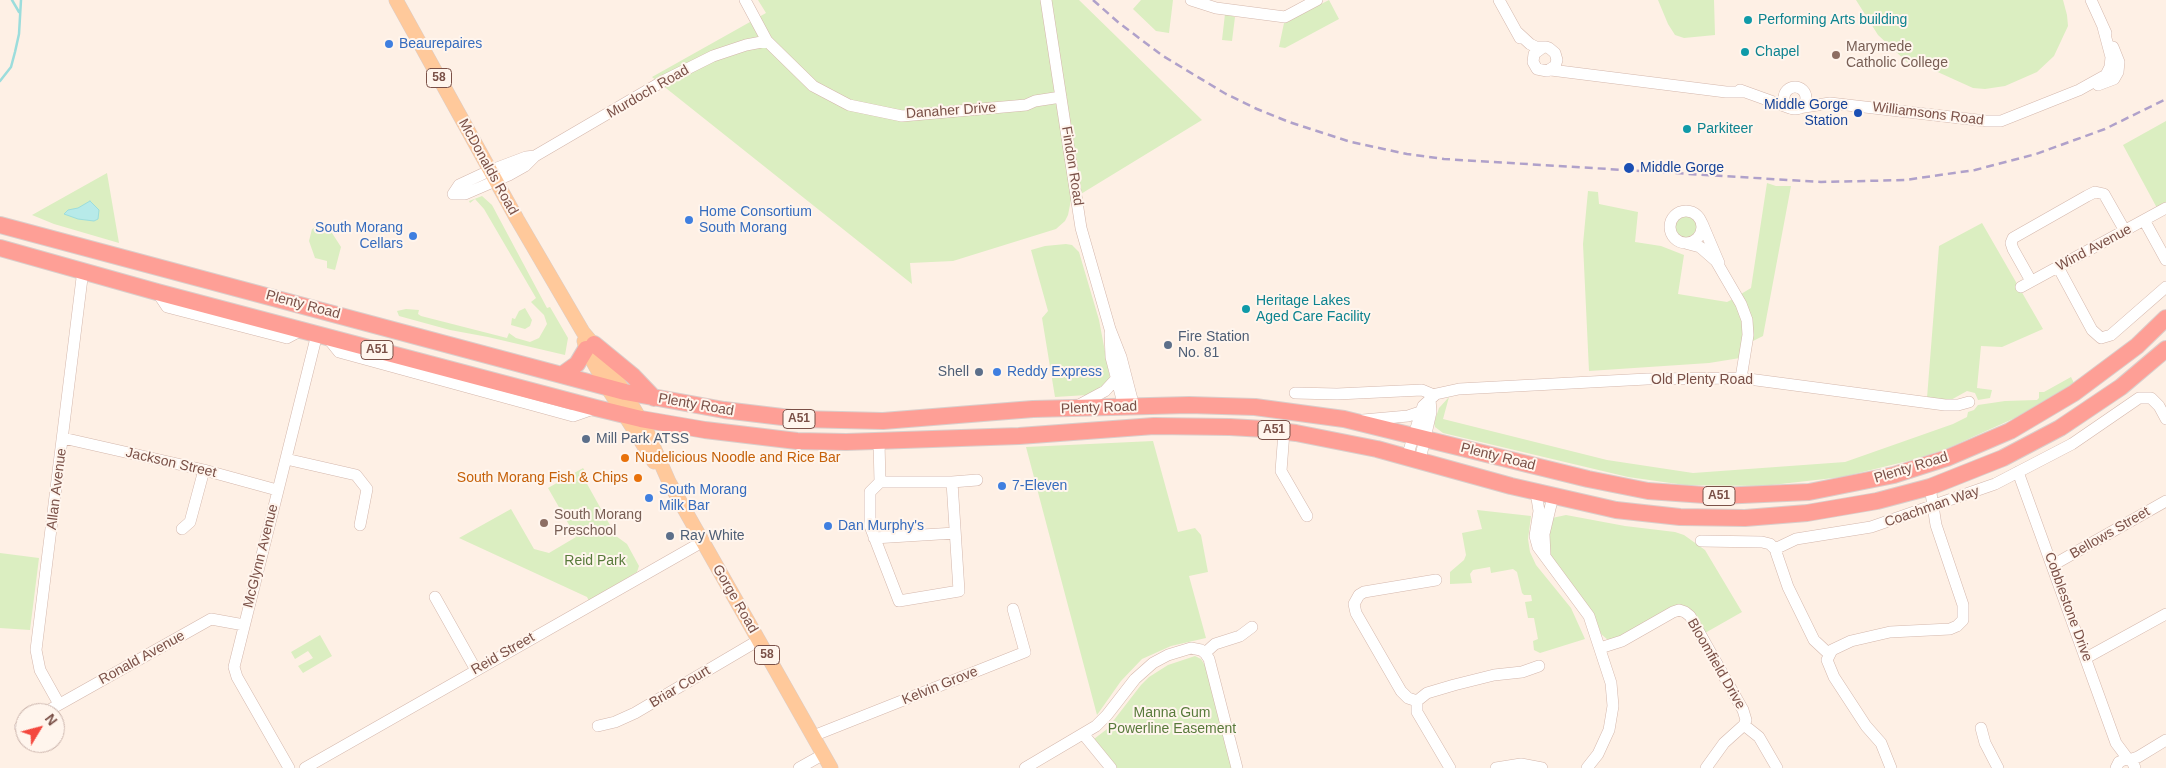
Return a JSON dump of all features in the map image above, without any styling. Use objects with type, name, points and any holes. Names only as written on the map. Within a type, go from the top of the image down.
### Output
[{"type":"highway","name":"Plenty Road","points":[[0,225],[625,392],[735,412],[827,421],[883,421],[1033,410],[1189,405],[1247,406],[1309,412],[1352,421],[1588,480],[1648,491],[1718,496],[1809,492],[1866,482],[1947,458],[2010,431],[2074,393],[2137,346],[2166,318]]},
{"type":"highway","name":"Plenty Road","points":[[0,248],[157,292],[596,408],[633,417],[705,430],[797,441],[880,442],[1038,435],[1133,427],[1230,427],[1284,432],[1377,449],[1536,492],[1616,510],[1654,515],[1737,518],[1773,516],[1837,509],[1923,489],[2003,458],[2060,428],[2121,387],[2166,349]]},
{"type":"highway","points":[[362,346],[366,322]]},
{"type":"highway","points":[[562,374],[577,364],[588,342],[634,377],[654,398]]},
{"type":"highway","name":"Findon Road","points":[[1129,407],[1133,427]]},
{"type":"highway","points":[[1530,465],[1548,480],[1553,496]]},
{"type":"main road","name":"McDonalds Road","points":[[396,0],[492,176],[588,342],[608,387],[633,417]]},
{"type":"main road","name":"McDonalds Road","points":[[588,342],[625,392]]},
{"type":"main road","name":"Gorge Road","points":[[625,392],[646,450],[669,482],[832,768]]},
{"type":"street","name":"Danaher Drive","points":[[745,0],[767,41],[813,86],[849,105],[902,116],[1026,105],[1036,108],[1062,101]]},
{"type":"street","name":"Findon Road","points":[[1046,0],[1082,228],[1110,329],[1122,357],[1129,407]]},
{"type":"street","points":[[1191,0],[1285,17],[1317,0]]},
{"type":"street","points":[[1499,0],[1533,64],[1541,71],[1551,70],[1726,92],[1742,92],[1758,95],[1794,108]]},
{"type":"street","name":"Williamsons Road","points":[[1794,108],[1830,103],[1994,122],[2010,117],[2079,90],[2114,70],[2103,28],[2092,0]]},
{"type":"street","points":[[1517,32],[1530,44],[1551,49],[1565,64],[1583,74]]},
{"type":"street","name":"Murdoch Road","points":[[492,176],[525,166],[535,156],[665,80],[713,56],[746,45],[767,41]]},
{"type":"street","points":[[1533,64],[1534,54],[1542,48]]},
{"type":"street","points":[[1551,70],[1556,62],[1556,55]]},
{"type":"street","points":[[1661,83],[1706,82],[1723,84],[1742,92]]},
{"type":"street","points":[[1758,95],[1796,87],[1802,90],[1805,100],[1794,108]]},
{"type":"street","points":[[1788,89],[1784,99],[1794,108]]},
{"type":"street","name":"Williamsons Road","points":[[1802,90],[1830,103]]},
{"type":"street","name":"Wind Avenue","points":[[2125,231],[2104,194],[2095,192],[2013,238],[2011,243],[2026,284],[2125,231],[2166,208]]},
{"type":"street","points":[[1720,267],[1704,250],[1696,245],[1677,240],[1672,234],[1670,227],[1673,218],[1679,212],[1689,211],[1696,214],[1701,220],[1714,246],[1720,267],[1741,304],[1748,335],[1741,378]]},
{"type":"street","points":[[1685,243],[1693,241],[1700,236],[1703,227],[1701,220]]},
{"type":"street","points":[[2144,220],[2166,260]]},
{"type":"street","points":[[2058,267],[2092,330],[2101,338],[2111,336],[2166,287]]},
{"type":"street","name":"Allan Avenue","points":[[59,703],[40,670],[36,650],[64,438],[83,270]]},
{"type":"street","name":"Findon Road","points":[[1110,329],[1110,352],[1116,380],[1129,407]]},
{"type":"street","name":"Plenty Road","points":[[316,334],[339,352],[573,416],[596,408]]},
{"type":"street","name":"McGlynn Avenue","points":[[289,768],[236,674],[235,661],[316,334]]},
{"type":"street","name":"Plenty Road","points":[[443,367],[461,385]]},
{"type":"street","name":"Old Plenty Road","points":[[1294,393],[1342,394],[1422,390],[1432,397],[1459,388],[1647,379],[1741,378],[1945,405],[1958,405],[1969,402]]},
{"type":"street","points":[[1071,410],[1105,391],[1116,380]]},
{"type":"street","name":"Coachman Way","points":[[1775,549],[1796,539],[1871,527],[1985,489],[2072,444],[2133,401],[2145,396],[2155,401],[2166,418]]},
{"type":"street","points":[[1352,421],[1408,416],[1420,412],[1432,397]]},
{"type":"street","points":[[1419,437],[1432,410],[1432,397]]},
{"type":"street","points":[[1414,459],[1419,437],[1420,412]]},
{"type":"street","points":[[1284,432],[1281,471],[1307,516]]},
{"type":"street","name":"Jackson Street","points":[[64,438],[204,470],[277,490]]},
{"type":"street","points":[[880,442],[880,482]]},
{"type":"street","points":[[286,459],[356,475],[367,490],[360,525]]},
{"type":"street","points":[[182,529],[190,522],[204,470]]},
{"type":"street","name":"Cobblestone Drive","points":[[2018,472],[2116,743],[2132,764]]},
{"type":"street","points":[[952,482],[959,591],[899,601],[870,526],[870,492],[880,482],[977,480]]},
{"type":"street","points":[[1889,765],[1876,748],[1866,726],[1830,672],[1827,663],[1829,654],[1838,646],[1866,637],[1923,629],[1950,628],[1962,623],[1965,615],[1963,605],[1923,489]]},
{"type":"street","points":[[1536,492],[1539,511],[1535,541],[1545,558],[1585,609],[1594,629],[1611,683],[1613,706],[1609,730],[1601,748],[1587,767]]},
{"type":"street","points":[[1545,558],[1544,534],[1553,496]]},
{"type":"street","name":"Bellows Street","points":[[2053,565],[2166,501]]},
{"type":"street","points":[[874,538],[955,533]]},
{"type":"street","points":[[1701,541],[1762,542],[1770,544],[1775,549],[1788,587],[1814,640],[1829,654]]},
{"type":"street","name":"Reid Street","points":[[304,768],[702,542]]},
{"type":"street","points":[[1417,701],[1408,698],[1401,691],[1356,614],[1354,604],[1359,594],[1364,592],[1436,580]]},
{"type":"street","points":[[435,597],[476,670]]},
{"type":"street","name":"Kelvin Grove","points":[[813,736],[1025,652],[1013,609]]},
{"type":"street","name":"Bloomfield Drive","points":[[1600,648],[1622,641],[1673,612],[1682,611],[1690,616],[1743,710],[1746,720],[1744,725],[1759,737],[1777,768]]},
{"type":"street","points":[[2086,658],[2166,614]]},
{"type":"street","name":"Ronald Avenue","points":[[62,703],[211,619],[244,625]]},
{"type":"street","points":[[1205,653],[1216,644],[1240,636],[1252,627]]},
{"type":"street","name":"Briar Court","points":[[598,726],[615,722],[635,713],[759,640]]},
{"type":"street","points":[[1025,768],[1084,734],[1103,720],[1135,679],[1153,663],[1188,649],[1198,649],[1205,653],[1209,660],[1237,768]]},
{"type":"street","points":[[1417,701],[1427,693],[1454,685],[1494,675],[1522,672],[1539,666]]},
{"type":"street","points":[[1417,701],[1417,712],[1448,767]]},
{"type":"street","points":[[1706,768],[1724,743],[1744,725]]},
{"type":"street","points":[[1981,728],[1984,743],[1998,768]]},
{"type":"street","points":[[1084,734],[1111,768]]},
{"type":"street","points":[[2116,766],[2121,760],[2132,764],[2166,740]]},
{"type":"street","name":"Cobblestone Drive","points":[[2116,743],[2116,766]]},
{"type":"street","points":[[799,768],[824,754]]},
{"type":"street","points":[[1496,768],[1521,764],[1542,768]]},
{"type":"green space","points":[[758,0],[1079,0],[1202,120],[1071,200],[1065,221],[1056,229],[953,261],[910,263],[912,284],[652,77],[766,13]]},
{"type":"green space","points":[[1141,0],[1173,0],[1169,33],[1156,31],[1133,9]]},
{"type":"green space","points":[[1329,0],[1339,19],[1285,48],[1279,47],[1284,23]]},
{"type":"green space","points":[[1658,0],[1714,0],[1715,35],[1684,38],[1675,35]]},
{"type":"green space","points":[[1856,0],[2063,0],[2068,26],[2054,56],[2037,72],[2005,86],[1985,89],[1973,88],[1920,64],[1916,69],[1909,64],[1878,35]]},
{"type":"green space","points":[[1225,14],[1235,17],[1232,41],[1222,40]]},
{"type":"green space","points":[[2166,121],[2166,204],[2157,208],[2123,145]]},
{"type":"green space","points":[[107,173],[119,243],[54,224],[32,215]]},
{"type":"green space","points":[[1767,183],[1776,186],[1791,186],[1763,336],[1751,342],[1741,294],[1751,288]]},
{"type":"green space","points":[[1588,191],[1598,192],[1599,204],[1638,212],[1635,242],[1661,246],[1684,255],[1678,294],[1727,302],[1733,299],[1741,315],[1744,330],[1740,358],[1709,363],[1589,371],[1583,244]]},
{"type":"green space","points":[[482,196],[492,205],[547,308],[550,307],[568,338],[565,355],[450,330],[399,316],[397,311],[406,309],[419,310],[418,314],[421,316],[507,338],[509,333],[516,338],[530,342],[539,338],[547,324],[544,315],[531,302],[536,298],[484,209],[475,199],[470,203],[469,201]]},
{"type":"green space","points":[[1686,216],[1694,219],[1697,227],[1694,235],[1686,238],[1678,235],[1675,227],[1678,219]]},
{"type":"green space","points":[[325,222],[341,247],[335,270],[327,268],[327,261],[315,258],[309,241],[312,229]]},
{"type":"green space","points":[[1982,223],[2043,329],[2002,347],[1981,346],[1977,388],[1992,390],[1990,398],[1978,400],[1975,393],[1967,391],[1949,401],[1927,398],[1939,246]]},
{"type":"green space","points":[[1072,245],[1079,252],[1099,320],[1110,378],[1107,385],[1087,395],[1055,397],[1042,318],[1048,311],[1031,250],[1045,246]]},
{"type":"green space","points":[[525,308],[532,320],[530,326],[525,329],[511,325],[512,318],[515,319],[519,311]]},
{"type":"green space","points":[[2071,377],[2074,383],[2026,413],[1946,449],[1916,459],[1842,477],[1763,486],[1685,485],[1628,477],[1443,433],[1435,427],[1434,423],[1439,408],[1449,397],[1443,419],[1607,460],[1693,473],[1845,462],[1953,424],[1967,417],[1968,412],[1974,410],[1978,405],[2005,401],[2037,400],[2039,392],[2044,392]]},
{"type":"green space","points":[[1153,441],[1178,532],[1195,528],[1201,535],[1208,572],[1189,576],[1206,638],[1171,646],[1142,659],[1121,681],[1097,715],[1026,447]]},
{"type":"green space","name":"Reid Park","points":[[583,468],[585,471],[581,473],[616,536],[627,544],[639,566],[637,572],[589,601],[587,597],[459,538],[511,509],[534,549],[549,553],[576,537],[548,488]]},
{"type":"green space","points":[[1477,510],[1531,516],[1528,539],[1530,552],[1536,565],[1571,608],[1585,639],[1540,653],[1534,650],[1533,641],[1538,639],[1534,618],[1528,618],[1525,602],[1532,601],[1531,595],[1524,595],[1522,593],[1517,572],[1513,569],[1491,573],[1490,567],[1473,570],[1470,574],[1472,583],[1450,584],[1450,572],[1464,560],[1466,555],[1462,533],[1482,529]]},
{"type":"green space","points":[[1566,515],[1684,535],[1705,550],[1742,612],[1705,633],[1689,608],[1681,605],[1613,640],[1608,640],[1601,634],[1596,620],[1551,556],[1548,548],[1548,528],[1552,518]]},
{"type":"green space","points":[[0,553],[39,558],[30,630],[0,628]]},
{"type":"green space","points":[[320,635],[332,656],[303,673],[298,666],[313,658],[308,651],[295,659],[291,652]]},
{"type":"green space","name":"Manna Gum Powerline Easement","points":[[1195,656],[1201,659],[1206,667],[1233,768],[1114,768],[1094,739],[1107,729],[1149,677],[1168,665]]},
{"type":"water","points":[[90,201],[99,210],[98,219],[94,221],[78,219],[64,214],[68,210],[78,208]]},
{"type":"waterway","points":[[12,0],[19,12]]},
{"type":"waterway","points":[[0,81],[11,67],[15,52],[19,34],[21,0]]},
{"type":"railway","points":[[1093,0],[1119,23],[1163,56],[1226,94],[1257,109],[1289,122],[1351,142],[1407,154],[1444,159],[1821,182],[1905,180],[1975,170],[2036,154],[2105,129],[2166,99]]},
{"type":"place","name":"Performing Arts building","points":[[1748,20]]},
{"type":"place","name":"Beaurepaires","points":[[389,44]]},
{"type":"place","name":"Chapel","points":[[1745,52]]},
{"type":"place","name":"Marymede Catholic College","points":[[1836,55]]},
{"type":"place","name":"Middle Gorge Station","points":[[1858,113]]},
{"type":"place","name":"Parkiteer","points":[[1687,129]]},
{"type":"place","name":"Middle Gorge","points":[[1629,168]]},
{"type":"place","name":"Home Consortium South Morang","points":[[689,220]]},
{"type":"place","name":"South Morang Cellars","points":[[413,236]]},
{"type":"place","name":"Heritage Lakes Aged Care Facility","points":[[1246,309]]},
{"type":"place","name":"Fire Station No. 81","points":[[1168,345]]},
{"type":"place","name":"Shell","points":[[979,372]]},
{"type":"place","name":"Reddy Express","points":[[997,372]]},
{"type":"place","name":"Mill Park ATSS","points":[[586,439]]},
{"type":"place","name":"Nudelicious Noodle and Rice Bar","points":[[625,458]]},
{"type":"place","name":"South Morang Fish & Chips","points":[[638,478]]},
{"type":"place","name":"7-Eleven","points":[[1002,486]]},
{"type":"place","name":"South Morang Milk Bar","points":[[649,498]]},
{"type":"place","name":"South Morang Preschool","points":[[544,523]]},
{"type":"place","name":"Dan Murphy's","points":[[828,526]]},
{"type":"place","name":"Ray White","points":[[670,536]]}]
